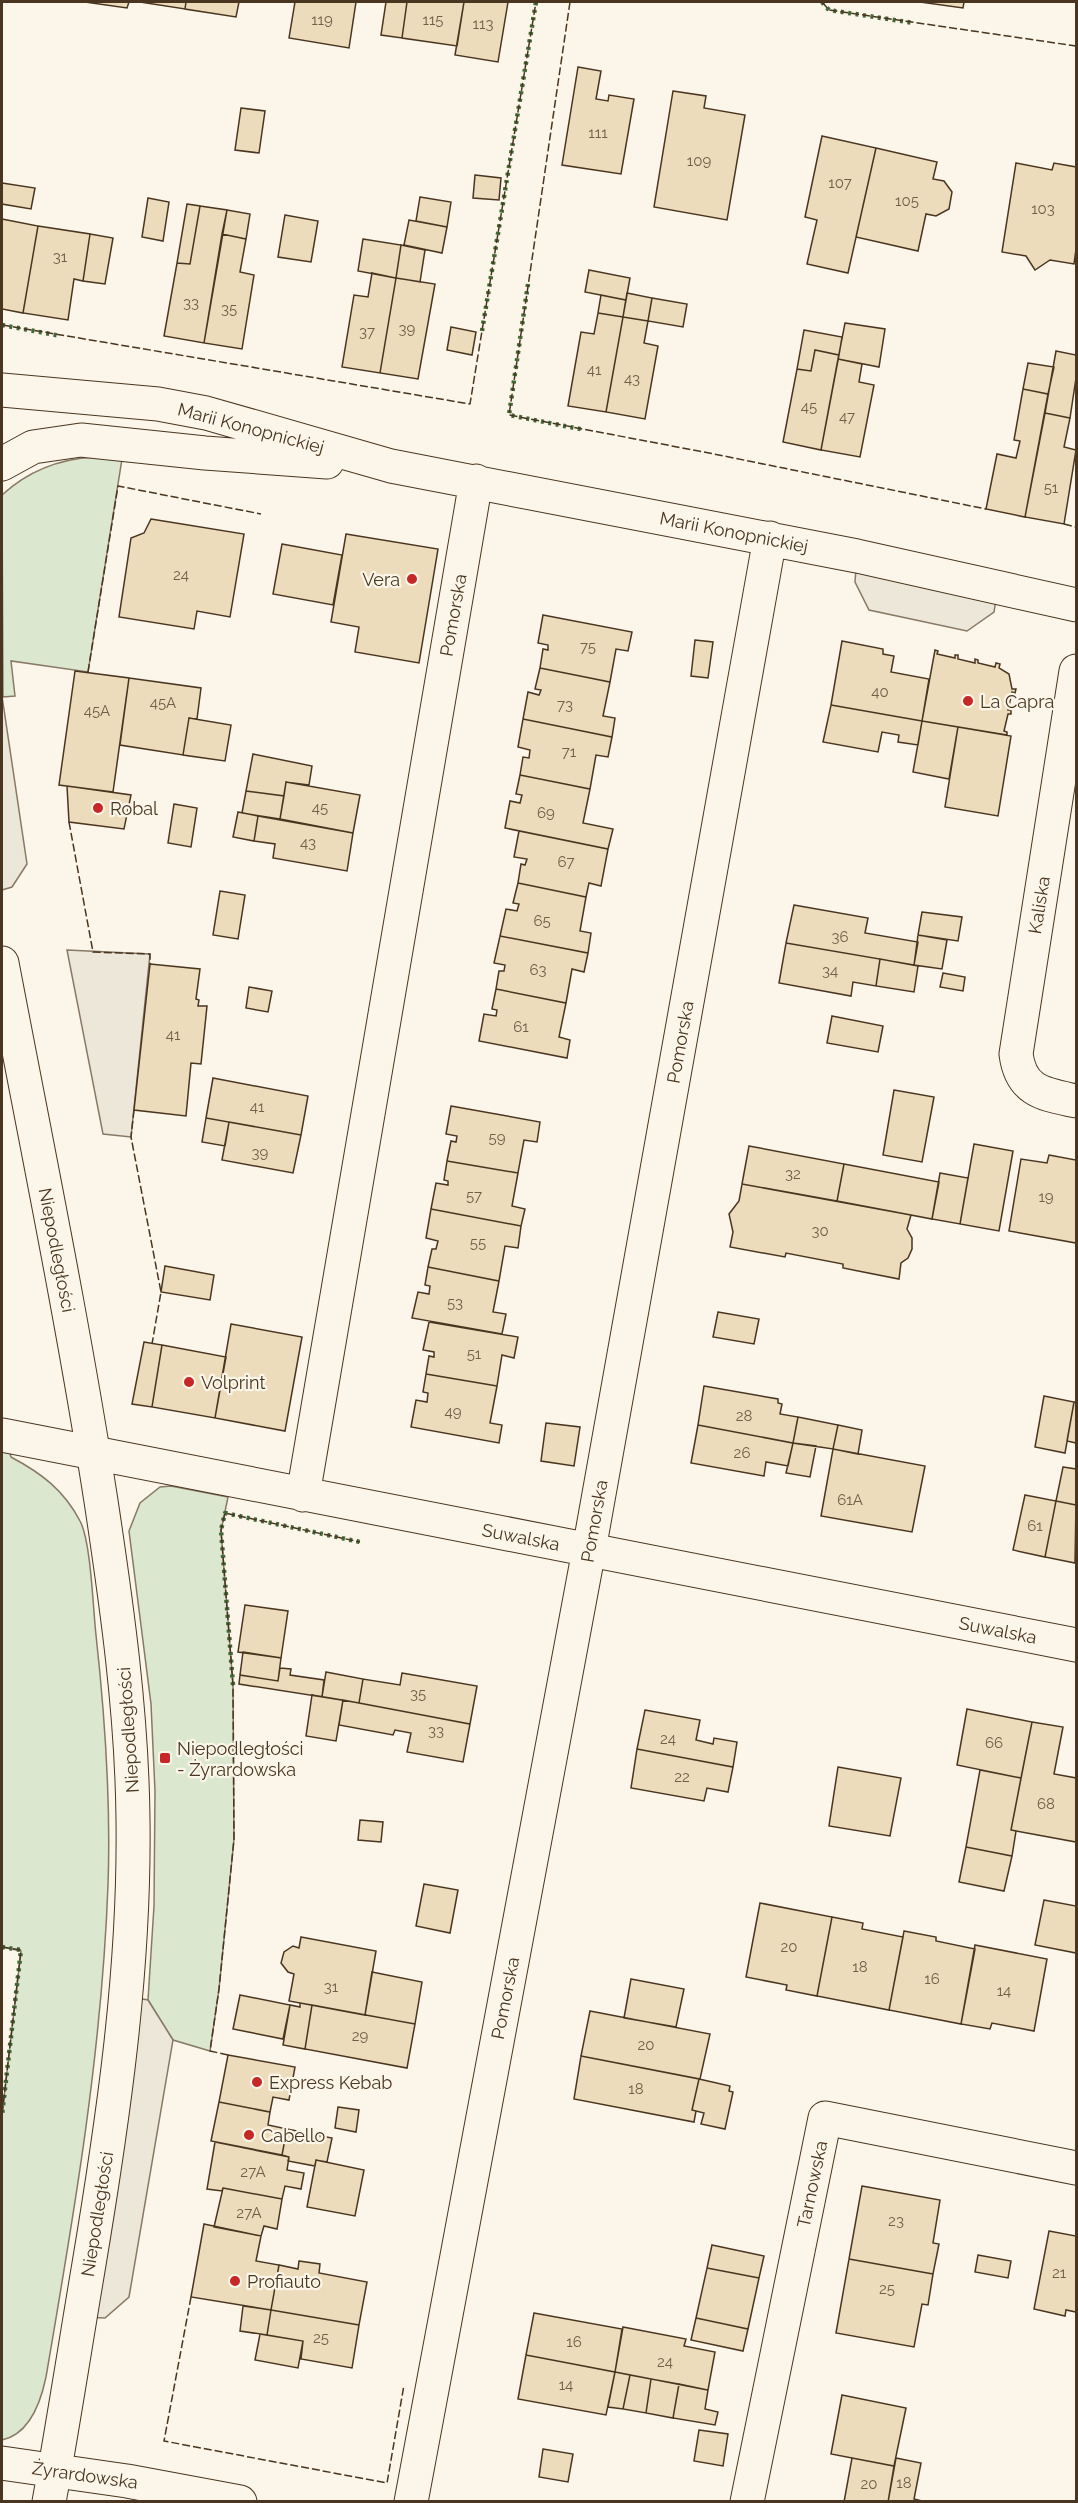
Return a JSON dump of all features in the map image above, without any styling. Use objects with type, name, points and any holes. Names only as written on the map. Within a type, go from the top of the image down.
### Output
[{"type":"street","name":"Marii Konopnickiej","points":[[2,390],[158,404],[206,413],[391,466],[770,538],[1077,605]]},
{"type":"street","name":"Marii Konopnickiej","points":[[2,464],[33,447],[81,440],[205,453],[391,466]]},
{"type":"street","name":"Pomorska","points":[[303,1495],[476,481]]},
{"type":"street","name":"Pomorska","points":[[411,2502],[589,1550],[770,538]]},
{"type":"street","name":"Kaliska","points":[[1077,671],[1016,1054],[1017,1066],[1030,1086],[1041,1093],[1077,1101]]},
{"type":"street","name":"Niepodległości","points":[[2,963],[74,1334],[94,1454],[127,1698],[132,1775],[133,1880],[123,2028],[111,2128],[52,2486]]},
{"type":"street","name":"Suwalska","points":[[2,1435],[1077,1645]]},
{"type":"street","name":"Tarnowska","points":[[747,2502],[825,2118],[1077,2168]]},
{"type":"street","name":"Żyrardowska","points":[[2,2463],[52,2486],[127,2481],[240,2502]]},
{"type":"green space","points":[[81,458],[122,459],[88,672],[11,661],[15,696],[3,697],[2,495],[22,480],[44,468]]},
{"type":"green space","points":[[2,1435],[5,1436],[11,1457],[42,1476],[59,1491],[74,1510],[84,1531],[91,1576],[105,1728],[109,1854],[105,1947],[93,2071],[46,2377],[37,2406],[27,2424],[12,2437],[2,2440],[2,2115],[21,1951],[2,1947]]},
{"type":"green space","points":[[171,1486],[228,1497],[221,1531],[233,1685],[234,1839],[219,1989],[210,2051],[173,2040],[148,2000],[154,1906],[155,1791],[151,1704],[129,1531],[140,1503],[160,1487]]},
{"type":"shaded area","points":[[857,556],[998,587],[994,612],[967,631],[869,610],[855,582]]},
{"type":"shaded area","points":[[2,696],[27,864],[12,887],[2,890]]},
{"type":"shaded area","points":[[67,950],[150,954],[131,1137],[103,1134]]},
{"type":"shaded area","points":[[126,1996],[148,2000],[173,2040],[129,2297],[105,2318],[80,2317]]},
{"type":"building","points":[[85,2],[129,2],[127,8]]},
{"type":"building","points":[[140,2],[186,2],[185,9]]},
{"type":"building","points":[[186,2],[239,2],[236,17],[185,9]]},
{"type":"building","points":[[295,2],[356,2],[349,48],[289,38]]},
{"type":"building","points":[[386,2],[407,2],[402,38],[381,35]]},
{"type":"building","points":[[407,2],[464,2],[457,46],[402,38]]},
{"type":"building","points":[[464,2],[508,2],[498,62],[455,55]]},
{"type":"building","points":[[920,2],[964,2],[963,8]]},
{"type":"building","points":[[578,67],[601,71],[596,99],[608,101],[609,95],[634,99],[621,174],[562,165]]},
{"type":"building","points":[[673,91],[706,96],[704,108],[745,115],[727,220],[654,207]]},
{"type":"building","points":[[241,108],[265,111],[259,153],[235,150]]},
{"type":"building","points":[[822,136],[876,148],[848,273],[807,264],[817,220],[805,217]]},
{"type":"building","points":[[876,148],[937,162],[933,179],[944,181],[952,192],[949,209],[936,216],[926,214],[918,251],[856,237]]},
{"type":"building","points":[[1016,163],[1052,170],[1054,163],[1076,167],[1074,264],[1050,260],[1035,270],[1026,256],[1002,252]]},
{"type":"building","points":[[475,175],[501,178],[499,200],[473,198]]},
{"type":"building","points":[[2,183],[35,188],[31,209],[2,204]]},
{"type":"building","points":[[420,197],[451,202],[447,227],[416,221]]},
{"type":"building","points":[[148,198],[169,202],[163,241],[142,237]]},
{"type":"building","points":[[187,204],[200,206],[190,264],[177,263]]},
{"type":"building","points":[[200,206],[227,210],[204,343],[164,336],[177,263],[190,264]]},
{"type":"building","points":[[227,210],[250,214],[246,239],[222,234]]},
{"type":"building","points":[[285,215],[318,221],[311,262],[278,257]]},
{"type":"building","points":[[2,219],[38,226],[23,313],[2,309]]},
{"type":"building","points":[[409,220],[447,227],[442,253],[404,245]]},
{"type":"building","points":[[38,226],[90,234],[83,281],[74,279],[68,320],[23,313]]},
{"type":"building","points":[[90,234],[113,238],[105,284],[83,281]]},
{"type":"building","points":[[222,234],[246,239],[240,272],[254,275],[242,349],[204,343]]},
{"type":"building","points":[[363,239],[401,245],[396,278],[358,271]]},
{"type":"building","points":[[401,245],[425,250],[420,282],[396,278]]},
{"type":"building","points":[[589,270],[630,278],[626,300],[585,292]]},
{"type":"building","points":[[372,273],[396,278],[380,373],[342,367],[354,295],[368,297]]},
{"type":"building","points":[[396,278],[435,284],[418,379],[380,373]]},
{"type":"building","points":[[627,293],[652,298],[648,321],[623,317]]},
{"type":"building","points":[[601,295],[626,300],[623,317],[598,313]]},
{"type":"building","points":[[652,298],[687,304],[683,327],[648,321]]},
{"type":"building","points":[[598,313],[623,317],[606,412],[568,406],[581,332],[594,334]]},
{"type":"building","points":[[623,317],[648,321],[644,343],[658,346],[645,419],[606,412]]},
{"type":"building","points":[[845,323],[885,329],[879,367],[838,359]]},
{"type":"building","points":[[451,327],[476,332],[472,355],[447,350]]},
{"type":"building","points":[[804,330],[842,337],[839,355],[815,350],[811,371],[797,369]]},
{"type":"building","points":[[815,350],[839,355],[821,450],[783,442],[797,369],[811,371]]},
{"type":"building","points":[[1056,351],[1076,355],[1076,378],[1070,418],[1045,413]]},
{"type":"building","points":[[838,359],[862,364],[859,382],[874,385],[860,457],[821,450]]},
{"type":"building","points":[[1028,363],[1054,367],[1048,394],[1023,389]]},
{"type":"building","points":[[1023,389],[1048,394],[1025,517],[986,509],[997,454],[1016,458],[1020,441],[1014,440]]},
{"type":"building","points":[[1045,413],[1070,418],[1064,447],[1076,450],[1064,524],[1025,517]]},
{"type":"building","points":[[151,519],[244,534],[230,617],[197,611],[194,629],[119,617],[131,538],[144,533]]},
{"type":"building","points":[[346,534],[438,549],[419,663],[355,652],[359,627],[331,622]]},
{"type":"building","points":[[282,544],[342,555],[333,605],[273,594]]},
{"type":"building","points":[[543,615],[632,632],[628,651],[616,649],[610,682],[540,668],[543,649],[548,650],[548,645],[538,643]]},
{"type":"building","points":[[695,640],[713,642],[708,678],[691,676]]},
{"type":"building","points":[[842,641],[883,649],[883,654],[894,656],[891,672],[929,679],[922,721],[831,705]]},
{"type":"building","name":"La Capra","points":[[935,650],[938,651],[937,654],[955,658],[955,655],[958,655],[958,659],[975,663],[975,659],[978,663],[995,667],[996,663],[1000,664],[999,668],[1009,674],[1012,689],[1016,689],[1015,693],[1012,692],[1008,710],[1011,710],[1011,714],[1008,714],[1004,731],[1007,735],[922,721]]},
{"type":"building","points":[[540,668],[610,682],[603,716],[615,718],[612,737],[523,719],[528,692],[539,695],[541,690],[535,689]]},
{"type":"building","points":[[75,671],[129,678],[113,792],[59,785]]},
{"type":"building","points":[[129,678],[201,688],[197,719],[189,718],[183,755],[120,745]]},
{"type":"building","points":[[831,705],[922,721],[918,745],[898,742],[899,735],[882,732],[878,752],[823,742]]},
{"type":"building","points":[[189,718],[231,725],[225,761],[183,755]]},
{"type":"building","points":[[523,719],[612,737],[608,757],[596,755],[590,789],[520,775],[523,757],[529,758],[530,750],[518,747]]},
{"type":"building","points":[[922,721],[958,727],[949,779],[913,772]]},
{"type":"building","points":[[958,727],[1011,736],[998,816],[945,807]]},
{"type":"building","points":[[253,754],[312,766],[309,785],[286,782],[284,796],[246,791]]},
{"type":"building","points":[[520,775],[590,789],[583,823],[613,829],[608,849],[505,828],[510,801],[520,803],[522,795],[516,794]]},
{"type":"building","points":[[286,782],[360,795],[353,833],[280,819]]},
{"type":"building","name":"Robal","points":[[67,786],[131,795],[124,829],[69,822]]},
{"type":"building","points":[[246,791],[284,796],[280,819],[242,813]]},
{"type":"building","points":[[174,804],[197,808],[191,847],[168,843]]},
{"type":"building","points":[[238,812],[258,816],[254,841],[233,837]]},
{"type":"building","points":[[258,816],[353,833],[347,871],[273,858],[275,844],[254,841]]},
{"type":"building","points":[[519,831],[608,849],[601,886],[589,883],[586,897],[518,883],[521,864],[525,865],[527,859],[514,857]]},
{"type":"building","points":[[518,883],[586,897],[580,931],[591,933],[588,953],[500,936],[506,909],[517,911],[519,904],[513,903]]},
{"type":"building","points":[[220,891],[245,895],[238,939],[213,935]]},
{"type":"building","points":[[794,905],[868,918],[865,933],[918,942],[914,965],[786,943]]},
{"type":"building","points":[[922,912],[962,917],[958,941],[918,935]]},
{"type":"building","points":[[918,935],[947,940],[942,969],[914,965]]},
{"type":"building","points":[[500,936],[588,953],[584,972],[572,969],[566,1003],[496,989],[499,971],[504,971],[505,965],[494,963]]},
{"type":"building","points":[[786,943],[880,959],[876,986],[853,982],[851,996],[779,983]]},
{"type":"building","points":[[880,959],[918,966],[914,992],[876,986]]},
{"type":"building","points":[[150,964],[200,969],[196,999],[199,1000],[198,1006],[207,1006],[201,1064],[191,1063],[186,1116],[134,1110]]},
{"type":"building","points":[[943,973],[965,977],[963,991],[940,987]]},
{"type":"building","points":[[249,987],[272,991],[268,1012],[246,1008]]},
{"type":"building","points":[[496,989],[566,1003],[559,1037],[570,1040],[567,1058],[479,1041],[484,1014],[496,1016],[497,1010],[492,1009]]},
{"type":"building","points":[[832,1016],[883,1026],[878,1052],[827,1043]]},
{"type":"building","points":[[213,1078],[308,1096],[301,1135],[206,1118]]},
{"type":"building","points":[[894,1090],[934,1097],[922,1162],[883,1155]]},
{"type":"building","points":[[451,1106],[540,1122],[537,1142],[524,1140],[518,1173],[447,1161],[451,1141],[456,1142],[457,1136],[446,1134]]},
{"type":"building","points":[[206,1118],[229,1122],[225,1146],[202,1142]]},
{"type":"building","points":[[229,1122],[301,1135],[293,1173],[222,1160]]},
{"type":"building","points":[[974,1144],[1013,1151],[999,1231],[960,1224]]},
{"type":"building","points":[[749,1146],[844,1164],[837,1201],[742,1184]]},
{"type":"building","points":[[1049,1155],[1076,1160],[1076,1243],[1009,1231],[1021,1159],[1047,1163]]},
{"type":"building","points":[[447,1161],[518,1173],[512,1206],[525,1209],[521,1226],[431,1209],[436,1183],[448,1185],[448,1181],[444,1180]]},
{"type":"building","points":[[844,1164],[939,1182],[932,1219],[837,1201]]},
{"type":"building","points":[[940,1173],[968,1178],[960,1224],[932,1219]]},
{"type":"building","points":[[742,1184],[911,1215],[907,1229],[912,1238],[912,1249],[908,1258],[901,1263],[899,1279],[843,1268],[843,1264],[786,1253],[785,1257],[730,1247],[733,1232],[729,1214],[739,1201]]},
{"type":"building","points":[[431,1209],[521,1226],[518,1248],[505,1246],[499,1281],[428,1267],[432,1249],[436,1249],[438,1241],[426,1238]]},
{"type":"building","points":[[165,1266],[214,1275],[210,1300],[161,1292]]},
{"type":"building","points":[[428,1267],[499,1281],[493,1312],[506,1314],[502,1334],[412,1318],[418,1292],[429,1294],[430,1286],[425,1285]]},
{"type":"building","points":[[718,1312],[759,1319],[754,1344],[713,1337]]},
{"type":"building","points":[[429,1322],[518,1337],[514,1358],[502,1355],[497,1386],[426,1374],[429,1356],[434,1357],[434,1352],[423,1350]]},
{"type":"building","points":[[231,1324],[302,1337],[285,1431],[215,1418]]},
{"type":"building","name":"Volprint","points":[[144,1342],[162,1345],[152,1407],[132,1404]]},
{"type":"building","name":"Volprint","points":[[162,1345],[226,1357],[215,1418],[152,1407]]},
{"type":"building","points":[[426,1374],[497,1386],[490,1423],[502,1425],[499,1443],[411,1427],[416,1400],[427,1402],[428,1393],[423,1392]]},
{"type":"building","points":[[704,1386],[778,1399],[778,1403],[782,1404],[780,1414],[798,1417],[793,1443],[698,1425]]},
{"type":"building","points":[[1044,1396],[1074,1402],[1065,1453],[1035,1447]]},
{"type":"building","points":[[1074,1402],[1076,1402],[1076,1443],[1067,1441]]},
{"type":"building","points":[[798,1417],[838,1425],[833,1449],[793,1443]]},
{"type":"building","points":[[546,1423],[580,1427],[574,1466],[541,1461]]},
{"type":"building","points":[[698,1425],[793,1443],[788,1466],[766,1462],[764,1476],[691,1463]]},
{"type":"building","points":[[838,1425],[862,1430],[858,1454],[833,1449]]},
{"type":"building","points":[[793,1443],[816,1446],[810,1477],[786,1473]]},
{"type":"building","points":[[833,1449],[925,1466],[912,1532],[821,1516]]},
{"type":"building","points":[[1063,1467],[1076,1469],[1076,1505],[1056,1501]]},
{"type":"building","points":[[1025,1495],[1056,1501],[1045,1557],[1013,1550]]},
{"type":"building","points":[[1056,1501],[1076,1505],[1075,1563],[1045,1557]]},
{"type":"building","points":[[245,1605],[288,1611],[281,1658],[238,1652]]},
{"type":"building","points":[[243,1652],[281,1658],[278,1681],[240,1675]]},
{"type":"building","points":[[280,1668],[291,1669],[290,1675],[324,1680],[322,1697],[239,1684],[240,1675],[278,1681]]},
{"type":"building","points":[[326,1672],[363,1679],[359,1703],[322,1697]]},
{"type":"building","points":[[402,1673],[477,1686],[470,1724],[359,1703],[363,1679],[400,1685]]},
{"type":"building","points":[[312,1695],[343,1700],[336,1741],[306,1736]]},
{"type":"building","points":[[343,1700],[470,1724],[463,1762],[407,1752],[411,1733],[395,1730],[393,1735],[339,1725]]},
{"type":"building","points":[[967,1709],[1032,1722],[1021,1778],[957,1765]]},
{"type":"building","points":[[645,1710],[700,1720],[696,1740],[713,1744],[714,1738],[737,1742],[733,1767],[637,1749]]},
{"type":"building","points":[[1032,1722],[1063,1727],[1054,1774],[1076,1778],[1076,1842],[1011,1830]]},
{"type":"building","points":[[637,1749],[733,1767],[728,1792],[707,1788],[704,1801],[631,1788]]},
{"type":"building","points":[[838,1767],[901,1778],[890,1836],[829,1826]]},
{"type":"building","points":[[980,1770],[1021,1778],[1011,1830],[1016,1831],[1012,1856],[966,1847]]},
{"type":"building","points":[[360,1820],[383,1822],[381,1842],[358,1840]]},
{"type":"building","points":[[966,1847],[1012,1856],[1004,1891],[959,1882]]},
{"type":"building","points":[[424,1884],[458,1890],[450,1933],[416,1926]]},
{"type":"building","points":[[1044,1900],[1076,1906],[1076,1953],[1035,1945]]},
{"type":"building","points":[[760,1903],[832,1917],[817,1996],[786,1990],[787,1985],[746,1977]]},
{"type":"building","points":[[832,1917],[863,1923],[862,1929],[903,1937],[889,2010],[817,1996]]},
{"type":"building","points":[[904,1931],[936,1937],[936,1941],[975,1949],[961,2024],[889,2010]]},
{"type":"building","points":[[301,1937],[376,1951],[365,2015],[289,2001],[294,1974],[288,1972],[281,1963],[284,1952],[293,1946],[299,1948]]},
{"type":"building","points":[[975,1945],[1047,1959],[1034,2031],[992,2023],[990,2029],[961,2024]]},
{"type":"building","points":[[372,1972],[422,1982],[415,2024],[365,2015]]},
{"type":"building","points":[[631,1979],[684,1989],[676,2027],[624,2018]]},
{"type":"building","points":[[240,1995],[290,2005],[283,2039],[233,2029]]},
{"type":"building","points":[[300,2003],[312,2005],[305,2049],[283,2045],[290,2005],[300,2007]]},
{"type":"building","points":[[312,2005],[415,2024],[407,2068],[305,2049]]},
{"type":"building","points":[[590,2011],[710,2034],[700,2079],[581,2056]]},
{"type":"building","name":"Express Kebab","points":[[228,2055],[295,2067],[289,2100],[273,2097],[270,2112],[219,2102]]},
{"type":"building","points":[[581,2056],[699,2079],[692,2110],[696,2111],[694,2122],[574,2099]]},
{"type":"building","points":[[699,2079],[730,2086],[729,2091],[733,2092],[725,2129],[701,2124],[704,2113],[692,2110]]},
{"type":"building","name":"Cabello","points":[[219,2102],[270,2112],[268,2125],[287,2129],[282,2155],[211,2141]]},
{"type":"building","points":[[338,2107],[359,2110],[356,2132],[335,2128]]},
{"type":"building","points":[[287,2129],[332,2138],[327,2162],[316,2160],[315,2166],[288,2161],[289,2157],[282,2155]]},
{"type":"building","points":[[215,2142],[289,2157],[287,2170],[304,2173],[301,2189],[285,2186],[282,2199],[223,2188],[222,2191],[207,2189]]},
{"type":"building","points":[[316,2160],[364,2170],[355,2216],[307,2207]]},
{"type":"building","points":[[862,2186],[940,2200],[933,2243],[939,2244],[933,2274],[849,2259]]},
{"type":"building","points":[[223,2188],[282,2199],[277,2229],[264,2226],[261,2236],[214,2227]]},
{"type":"building","name":"Profiauto","points":[[204,2224],[261,2236],[256,2261],[279,2265],[271,2310],[191,2297]]},
{"type":"building","points":[[1049,2231],[1076,2236],[1076,2312],[1066,2310],[1065,2316],[1034,2309]]},
{"type":"building","points":[[712,2245],[764,2256],[759,2278],[707,2268]]},
{"type":"building","points":[[978,2255],[1011,2261],[1008,2278],[975,2272]]},
{"type":"building","points":[[849,2259],[933,2274],[928,2305],[922,2304],[914,2347],[836,2333]]},
{"type":"building","points":[[299,2261],[320,2264],[319,2273],[367,2282],[359,2325],[271,2310],[279,2265],[298,2269]]},
{"type":"building","points":[[707,2268],[759,2278],[748,2329],[696,2318]]},
{"type":"building","points":[[243,2306],[271,2310],[267,2335],[240,2331]]},
{"type":"building","points":[[271,2310],[359,2325],[352,2368],[301,2359],[303,2341],[267,2335]]},
{"type":"building","points":[[534,2313],[622,2329],[615,2372],[526,2355]]},
{"type":"building","points":[[696,2318],[748,2329],[743,2351],[691,2340]]},
{"type":"building","points":[[623,2327],[686,2339],[684,2346],[715,2352],[708,2390],[615,2372]]},
{"type":"building","points":[[260,2334],[303,2341],[298,2368],[255,2360]]},
{"type":"building","points":[[526,2355],[615,2372],[606,2415],[518,2399]]},
{"type":"building","points":[[615,2372],[630,2375],[623,2409],[608,2407]]},
{"type":"building","points":[[630,2375],[651,2379],[646,2413],[623,2409]]},
{"type":"building","points":[[651,2379],[679,2384],[673,2418],[646,2413]]},
{"type":"building","points":[[679,2384],[708,2390],[705,2409],[718,2412],[715,2425],[673,2418]]},
{"type":"building","points":[[842,2395],[906,2408],[894,2466],[831,2454]]},
{"type":"building","points":[[699,2430],[728,2434],[723,2466],[694,2461]]},
{"type":"building","points":[[543,2449],[573,2454],[568,2482],[539,2477]]},
{"type":"building","points":[[852,2458],[894,2466],[888,2502],[844,2502]]},
{"type":"building","points":[[896,2458],[921,2463],[914,2499],[926,2502],[888,2502]]},
{"type":"hedge","points":[[482,331],[536,2]]},
{"type":"hedge","points":[[822,2],[829,10],[914,23]]},
{"type":"hedge","points":[[528,284],[509,415],[585,430]]},
{"type":"hedge","points":[[2,325],[61,336]]},
{"type":"hedge","points":[[233,1685],[221,1530],[225,1513],[360,1542]]},
{"type":"hedge","points":[[2,1947],[21,1950],[2,2115]]},
{"type":"fence","points":[[2,325],[470,404],[536,2]]},
{"type":"fence","points":[[570,2],[509,415],[986,509]]},
{"type":"fence","points":[[822,2],[829,10],[1076,46]]},
{"type":"fence","points":[[88,672],[118,486],[261,514]]},
{"type":"fence","points":[[1064,524],[1076,527]]},
{"type":"fence","points":[[69,822],[93,952],[150,954],[150,964]]},
{"type":"fence","points":[[134,1110],[131,1137],[161,1292],[152,1344]]},
{"type":"fence","points":[[228,2055],[210,2051],[219,1989],[234,1839],[233,1685],[221,1530],[225,1513],[360,1542]]},
{"type":"fence","points":[[2,1947],[21,1950],[2,2115]]},
{"type":"fence","points":[[191,2297],[164,2441],[387,2483],[404,2385]]},
{"type":"place","name":"Vera","points":[[412,579]]},
{"type":"place","name":"La Capra","points":[[968,701]]},
{"type":"place","name":"Robal","points":[[98,808]]},
{"type":"place","name":"Volprint","points":[[189,1382]]},
{"type":"place","name":"Niepodległości - Żyrardowska","points":[[165,1758]]},
{"type":"place","name":"Express Kebab","points":[[257,2082]]},
{"type":"place","name":"Cabello","points":[[249,2135]]},
{"type":"place","name":"Profiauto","points":[[235,2281]]}]
